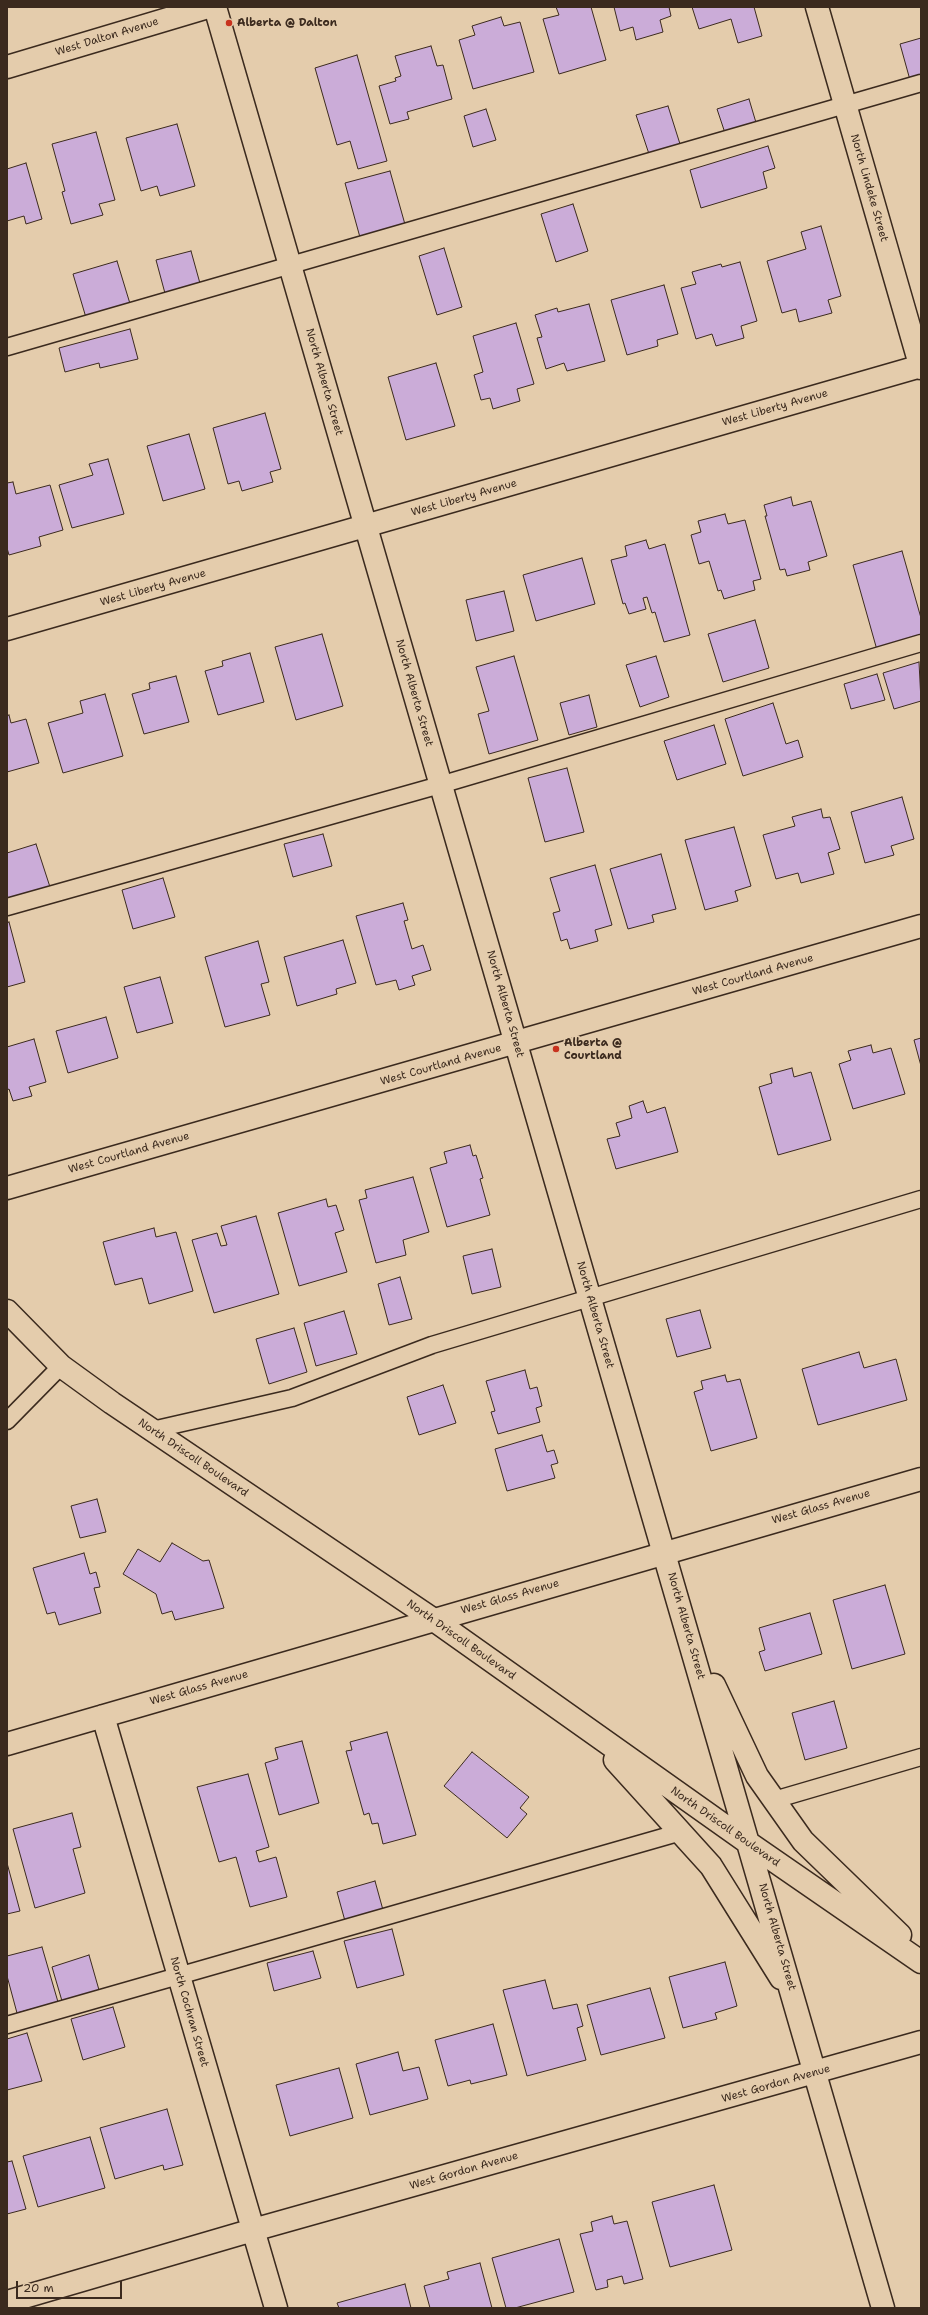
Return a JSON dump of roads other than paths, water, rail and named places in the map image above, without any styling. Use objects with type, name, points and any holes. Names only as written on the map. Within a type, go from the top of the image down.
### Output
[{"type":"street","name":"West Dalton Avenue","points":[[7,67],[208,7]]},
{"type":"street","name":"North Alberta Street","points":[[215,7],[589,1298],[665,1552],[684,1622],[817,2073],[883,2308]]},
{"type":"street","name":"North Lindeke Street","points":[[816,7],[921,367]]},
{"type":"street","name":"West Liberty Avenue","points":[[7,629],[921,367]]},
{"type":"street","name":"West Courtland Avenue","points":[[7,1188],[921,926]]},
{"type":"street","name":"North Driscoll Boulevard","points":[[7,1311],[62,1366],[152,1430],[434,1620],[750,1844],[921,1962]]},
{"type":"street","name":"West Glass Avenue","points":[[7,1744],[384,1636],[665,1552],[921,1478]]},
{"type":"street","points":[[684,1622],[757,1776],[803,1841],[921,1955]]},
{"type":"street","name":"North Cochran Street","points":[[103,1716],[276,2308]]},
{"type":"street","name":"North Alberta Street","points":[[584,1727],[711,1866],[795,2001]]},
{"type":"street","name":"West Gordon Avenue","points":[[7,2302],[253,2230],[817,2073],[921,2042]]},
{"type":"lane","points":[[7,347],[290,264],[921,83]]},
{"type":"lane","points":[[7,907],[440,785],[921,643]]},
{"type":"lane","points":[[152,1430],[292,1398],[432,1345],[921,1199]]},
{"type":"lane","points":[[7,1421],[62,1366]]},
{"type":"lane","points":[[774,1800],[921,1757]]},
{"type":"lane","points":[[7,2025],[681,1832]]},
{"type":"place","name":"Alberta @ Dalton","points":[[229,23]]},
{"type":"place","name":"Alberta @ Courtland","points":[[556,1049]]}]
